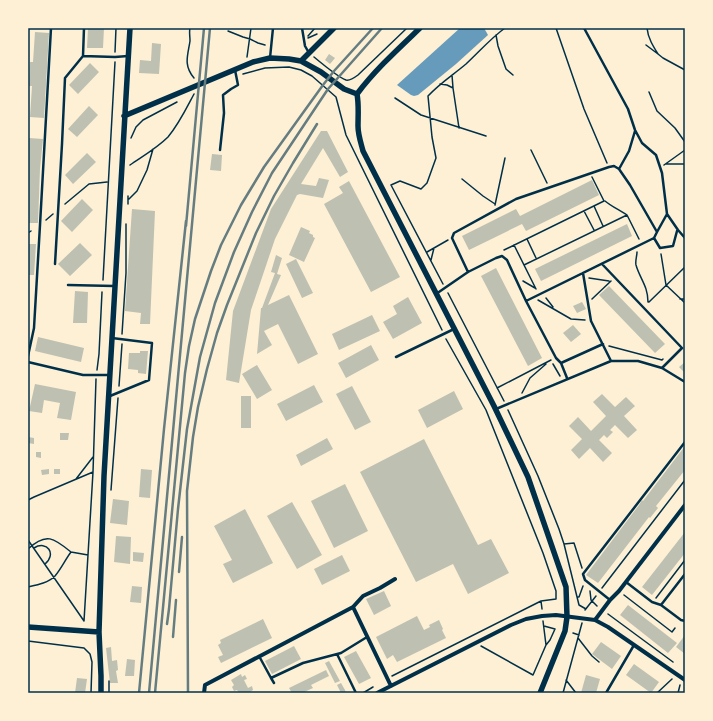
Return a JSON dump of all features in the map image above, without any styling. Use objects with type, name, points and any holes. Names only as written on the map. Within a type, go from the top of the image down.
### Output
[{"type":"street","points":[[101,693],[99,632],[104,476],[130,28]]},
{"type":"street","points":[[301,61],[334,28]]},
{"type":"street","points":[[420,28],[406,40],[366,82],[357,94],[360,140],[363,151],[496,409],[528,477],[566,587],[567,617],[565,631],[540,693]]},
{"type":"street","points":[[124,116],[253,62],[270,58],[301,61],[321,72],[344,89],[357,94]]},
{"type":"street","points":[[595,620],[684,508]]},
{"type":"street","points":[[204,693],[205,685],[353,607],[363,596],[395,579]]},
{"type":"street","points":[[353,607],[391,686]]},
{"type":"street","points":[[376,693],[511,625],[526,619],[556,615],[595,620],[634,645],[676,675],[683,682]]},
{"type":"street","points":[[28,627],[99,632]]},
{"type":"lane","points":[[28,356],[34,328],[51,28]]},
{"type":"lane","points":[[55,264],[65,78],[83,56],[84,28]]},
{"type":"lane","points":[[270,58],[273,28]]},
{"type":"lane","points":[[302,28],[304,40],[309,53]]},
{"type":"lane","points":[[584,28],[628,109],[635,130],[642,143],[656,155],[662,173],[667,214],[685,238]]},
{"type":"lane","points":[[83,56],[128,56]]},
{"type":"lane","points":[[220,150],[224,113],[223,95],[238,85],[237,76],[234,70]]},
{"type":"lane","points":[[619,169],[629,151],[635,130]]},
{"type":"lane","points":[[468,272],[452,238],[454,233],[516,199],[609,167],[614,166],[619,169],[657,232]]},
{"type":"lane","points":[[526,301],[583,275],[654,238],[667,214]]},
{"type":"lane","points":[[654,238],[660,248],[673,246],[678,230]]},
{"type":"lane","points":[[436,294],[468,272],[502,256],[507,260],[526,301],[567,378]]},
{"type":"lane","points":[[602,264],[682,348]]},
{"type":"lane","points":[[583,275],[591,320],[611,361]]},
{"type":"lane","points":[[68,285],[115,286]]},
{"type":"lane","points":[[396,357],[454,329]]},
{"type":"lane","points":[[109,396],[149,380],[152,343],[112,338]]},
{"type":"lane","points":[[560,363],[603,344]]},
{"type":"lane","points":[[662,368],[685,345]]},
{"type":"lane","points":[[496,409],[567,378],[611,361],[638,361],[662,368],[685,382]]},
{"type":"lane","points":[[28,362],[83,375],[110,375]]},
{"type":"lane","points":[[610,600],[585,580],[583,574],[685,442]]},
{"type":"lane","points":[[660,605],[685,574]]},
{"type":"lane","points":[[626,582],[652,602],[660,605],[681,620],[685,621]]},
{"type":"lane","points":[[271,678],[303,663],[341,653],[367,637]]},
{"type":"lane","points":[[606,693],[634,645]]},
{"type":"lane","points":[[337,654],[356,693]]},
{"type":"lane","points":[[259,656],[274,683]]},
{"type":"path","points":[[28,540],[84,621],[93,472],[96,375],[99,354],[116,28]]},
{"type":"path","points":[[190,28],[187,67],[194,78]]},
{"type":"path","points":[[247,57],[252,28]]},
{"type":"path","points":[[314,57],[339,76],[346,80],[351,79],[358,76],[407,28]]},
{"type":"path","points":[[445,288],[391,185],[400,181],[421,189],[428,183],[436,158],[432,137],[428,96],[440,84],[465,65],[505,28]]},
{"type":"path","points":[[556,28],[584,108],[609,167]]},
{"type":"path","points":[[647,28],[651,42],[658,54]]},
{"type":"path","points":[[228,31],[243,38],[271,46]]},
{"type":"path","points":[[304,40],[320,33]]},
{"type":"path","points":[[496,35],[506,69],[513,75]]},
{"type":"path","points":[[646,45],[663,58],[685,70]]},
{"type":"path","points":[[237,76],[265,68],[290,67],[301,70],[312,76],[336,97],[346,134],[444,334],[486,410],[543,553],[556,591],[556,599],[541,601],[387,678],[363,693]]},
{"type":"path","points":[[452,75],[459,128]]},
{"type":"path","points":[[440,84],[453,88]]},
{"type":"path","points":[[649,92],[657,111],[675,128],[685,142]]},
{"type":"path","points":[[190,96],[198,93]]},
{"type":"path","points":[[130,158],[130,165],[167,137],[180,120],[194,94]]},
{"type":"path","points":[[395,98],[421,115],[486,136]]},
{"type":"path","points":[[131,138],[136,127],[143,120],[180,100]]},
{"type":"path","points":[[128,200],[137,191],[147,170],[153,149]]},
{"type":"path","points":[[531,150],[549,188]]},
{"type":"path","points":[[660,168],[685,150]]},
{"type":"path","points":[[494,211],[505,158]]},
{"type":"path","points":[[666,164],[685,164]]},
{"type":"path","points":[[590,174],[604,201],[610,206],[618,208],[627,215],[640,245],[636,264],[646,288],[648,302],[685,267]]},
{"type":"path","points":[[462,179],[495,204]]},
{"type":"path","points":[[40,225],[89,184],[108,182]]},
{"type":"path","points":[[127,208],[128,193]]},
{"type":"path","points":[[502,256],[504,250],[604,201]]},
{"type":"path","points":[[594,206],[604,226]]},
{"type":"path","points":[[584,211],[594,230]]},
{"type":"path","points":[[524,265],[627,215]]},
{"type":"path","points":[[111,493],[126,273],[126,223]]},
{"type":"path","points":[[427,252],[452,238]]},
{"type":"path","points":[[527,239],[536,258]]},
{"type":"path","points":[[514,245],[539,294]]},
{"type":"path","points":[[431,261],[434,248]]},
{"type":"path","points":[[660,248],[666,285],[685,303]]},
{"type":"path","points":[[583,275],[611,281]]},
{"type":"path","points":[[514,276],[535,288]]},
{"type":"path","points":[[588,303],[615,278]]},
{"type":"path","points":[[543,292],[554,309]]},
{"type":"path","points":[[533,297],[571,319],[591,320]]},
{"type":"path","points":[[680,299],[685,299]]},
{"type":"path","points":[[603,344],[662,360],[669,357]]},
{"type":"path","points":[[549,361],[551,360],[560,376]]},
{"type":"path","points":[[497,388],[549,361]]},
{"type":"path","points":[[519,399],[530,378],[549,361]]},
{"type":"path","points":[[76,480],[93,457]]},
{"type":"path","points":[[28,500],[93,472]]},
{"type":"path","points":[[585,614],[586,610],[685,480]]},
{"type":"path","points":[[28,549],[32,545],[44,539],[51,538],[71,552],[88,555]]},
{"type":"path","points":[[564,544],[574,542],[584,573]]},
{"type":"path","points":[[34,548],[42,546],[49,550],[50,557],[45,564]]},
{"type":"path","points":[[28,587],[54,577],[71,552]]},
{"type":"path","points":[[652,602],[685,560]]},
{"type":"path","points":[[577,597],[579,597],[585,580]]},
{"type":"path","points":[[589,583],[592,602],[599,607]]},
{"type":"path","points":[[619,591],[672,632],[675,628]]},
{"type":"path","points":[[541,601],[542,611]]},
{"type":"path","points":[[606,613],[673,662]]},
{"type":"path","points":[[543,621],[546,645]]},
{"type":"path","points":[[563,693],[582,623]]},
{"type":"path","points":[[475,643],[533,675],[546,645],[555,629],[544,626]]},
{"type":"path","points":[[573,633],[579,635]]},
{"type":"path","points":[[578,638],[592,656],[599,662]]},
{"type":"path","points":[[28,641],[84,648],[90,654],[92,662],[91,693]]},
{"type":"path","points":[[657,693],[676,675]]},
{"type":"path","points":[[566,680],[576,693]]},
{"type":"path","points":[[109,681],[109,693]]},
{"type":"path","points":[[678,693],[683,682]]},
{"type":"water","points":[[460,28],[484,28],[488,35],[418,95],[411,95],[397,85]]},
{"type":"building","points":[[88,28],[104,28],[103,48],[87,48]]},
{"type":"building","points":[[35,32],[49,33],[44,118],[30,117],[32,86],[29,86],[30,62],[33,62]]},
{"type":"building","points":[[152,43],[161,44],[159,74],[139,73],[140,60],[151,61]]},
{"type":"building","points":[[329,54],[335,58],[330,64],[325,60]]},
{"type":"building","points":[[90,63],[99,72],[78,94],[69,85]]},
{"type":"building","points":[[89,106],[98,115],[77,137],[68,129]]},
{"type":"building","points":[[321,131],[327,131],[348,172],[340,177],[323,148],[301,184],[316,186],[319,178],[329,180],[323,198],[300,194],[297,195],[275,239],[251,310],[239,383],[226,380],[233,311],[271,209]]},
{"type":"building","points":[[29,138],[43,139],[40,169],[38,223],[28,223]]},
{"type":"building","points":[[87,153],[96,162],[73,184],[65,175]]},
{"type":"building","points":[[212,154],[222,155],[221,171],[210,170]]},
{"type":"building","points":[[592,180],[599,195],[526,231],[522,224],[469,250],[462,236],[516,209],[520,216]]},
{"type":"building","points":[[349,181],[400,277],[371,292],[324,204],[343,193],[339,187]]},
{"type":"building","points":[[82,199],[93,210],[72,232],[61,221]]},
{"type":"building","points":[[132,209],[155,211],[150,324],[140,324],[141,313],[125,311]]},
{"type":"building","points":[[627,224],[632,236],[541,281],[535,269]]},
{"type":"building","points":[[301,227],[310,231],[309,233],[315,238],[304,262],[289,255]]},
{"type":"building","points":[[80,243],[92,255],[70,276],[58,264]]},
{"type":"building","points":[[28,244],[36,244],[34,275],[28,275]]},
{"type":"building","points":[[276,255],[282,258],[277,274],[281,275],[268,305],[289,295],[318,354],[298,364],[278,324],[264,331],[272,345],[257,354],[261,308],[275,273],[271,272]]},
{"type":"building","points":[[296,259],[313,293],[302,298],[286,264]]},
{"type":"building","points":[[496,268],[542,358],[528,366],[481,276]]},
{"type":"building","points":[[609,286],[665,344],[655,353],[599,295]]},
{"type":"building","points":[[75,291],[88,292],[87,323],[73,323]]},
{"type":"building","points":[[408,297],[422,323],[393,339],[383,322],[397,314],[393,306]]},
{"type":"building","points":[[582,302],[586,309],[577,313],[573,306]]},
{"type":"building","points":[[372,315],[380,331],[339,350],[332,334]]},
{"type":"building","points":[[573,325],[581,334],[571,342],[563,333]]},
{"type":"building","points":[[38,337],[84,348],[81,362],[35,351]]},
{"type":"building","points":[[371,345],[379,360],[346,378],[338,363]]},
{"type":"building","points":[[140,351],[148,351],[146,374],[138,373],[138,370],[128,369],[129,353],[140,353]]},
{"type":"building","points":[[685,362],[685,373],[679,367]]},
{"type":"building","points":[[257,365],[272,390],[257,399],[242,374]]},
{"type":"building","points":[[35,384],[76,392],[71,420],[57,418],[60,403],[44,400],[42,413],[29,411]]},
{"type":"building","points":[[314,385],[323,402],[286,421],[277,404]]},
{"type":"building","points":[[352,386],[371,422],[355,430],[336,394]]},
{"type":"building","points":[[454,391],[463,409],[427,428],[418,410]]},
{"type":"building","points":[[602,394],[615,407],[626,397],[635,406],[624,416],[637,430],[628,438],[615,425],[610,430],[613,432],[607,438],[604,435],[599,440],[612,453],[603,462],[590,448],[579,459],[571,450],[582,439],[569,426],[578,417],[591,431],[606,416],[593,402]]},
{"type":"building","points":[[241,396],[251,396],[251,428],[241,428]]},
{"type":"building","points":[[60,433],[69,433],[68,440],[60,440]]},
{"type":"building","points":[[28,437],[34,438],[34,444],[28,443]]},
{"type":"building","points":[[327,438],[333,449],[301,466],[296,455]]},
{"type":"building","points":[[424,439],[478,545],[491,539],[509,573],[468,594],[453,564],[416,582],[360,472]]},
{"type":"building","points":[[685,446],[685,470],[656,506],[658,508],[650,518],[649,517],[598,583],[586,575],[642,500],[643,501]]},
{"type":"building","points":[[36,452],[41,452],[41,458],[36,457]]},
{"type":"building","points":[[49,469],[49,474],[42,475],[41,470]]},
{"type":"building","points":[[54,469],[60,469],[60,474],[54,474]]},
{"type":"building","points":[[141,469],[152,470],[150,498],[139,497]]},
{"type":"building","points":[[345,484],[368,531],[334,548],[311,501]]},
{"type":"building","points":[[113,499],[129,501],[127,525],[110,523]]},
{"type":"building","points":[[292,502],[322,555],[297,569],[267,516]]},
{"type":"building","points":[[245,509],[273,563],[233,583],[223,564],[232,560],[214,526]]},
{"type":"building","points":[[685,532],[685,553],[652,595],[642,587]]},
{"type":"building","points":[[116,536],[131,537],[130,564],[114,562]]},
{"type":"building","points":[[133,552],[144,553],[143,562],[133,561]]},
{"type":"building","points":[[342,555],[350,571],[322,585],[314,569]]},
{"type":"building","points":[[132,586],[142,587],[141,603],[130,602]]},
{"type":"building","points":[[384,591],[391,606],[374,615],[366,599]]},
{"type":"building","points":[[628,605],[677,643],[668,653],[620,615]]},
{"type":"building","points":[[417,616],[424,630],[430,627],[429,625],[439,620],[446,638],[397,662],[393,655],[387,659],[376,637]]},
{"type":"building","points":[[263,619],[272,638],[221,663],[218,657],[223,655],[218,645],[221,643],[220,640]]},
{"type":"building","points":[[685,635],[685,654],[676,647]]},
{"type":"building","points":[[601,642],[621,656],[612,669],[592,654]]},
{"type":"building","points":[[294,646],[301,659],[272,674],[265,661]]},
{"type":"building","points":[[111,647],[112,661],[117,660],[118,670],[116,671],[118,683],[110,683],[106,648]]},
{"type":"building","points":[[356,651],[371,678],[359,684],[344,657]]},
{"type":"building","points":[[127,659],[135,660],[134,676],[125,676]]},
{"type":"building","points":[[329,661],[340,681],[335,683],[325,663]]},
{"type":"building","points":[[634,664],[659,682],[651,693],[626,675]]},
{"type":"building","points":[[326,670],[329,676],[311,685],[313,688],[302,693],[292,693],[289,688]]},
{"type":"building","points":[[241,674],[242,677],[245,675],[247,679],[244,680],[248,688],[252,686],[253,690],[250,692],[251,693],[239,693],[237,690],[234,691],[232,687],[234,685],[231,680]]},
{"type":"building","points":[[586,675],[600,679],[596,693],[581,693]]},
{"type":"building","points":[[77,678],[87,679],[85,693],[75,693]]},
{"type":"building","points":[[341,683],[346,693],[341,693],[337,685]]},
{"type":"railway","points":[[186,226],[204,28]]},
{"type":"railway","points":[[149,693],[210,28]]},
{"type":"railway","points":[[155,693],[185,373],[195,319],[221,245],[241,205],[264,167],[323,85],[373,28]]},
{"type":"railway","points":[[167,624],[187,429],[200,357],[215,303],[234,252],[272,173],[328,89],[382,28]]},
{"type":"railway","points":[[188,693],[187,491],[198,407],[217,333],[256,233],[274,196],[317,124]]},
{"type":"railway","points":[[139,693],[164,429],[186,221]]},
{"type":"railway","points":[[179,572],[182,537]]},
{"type":"railway","points":[[173,637],[176,600]]}]
